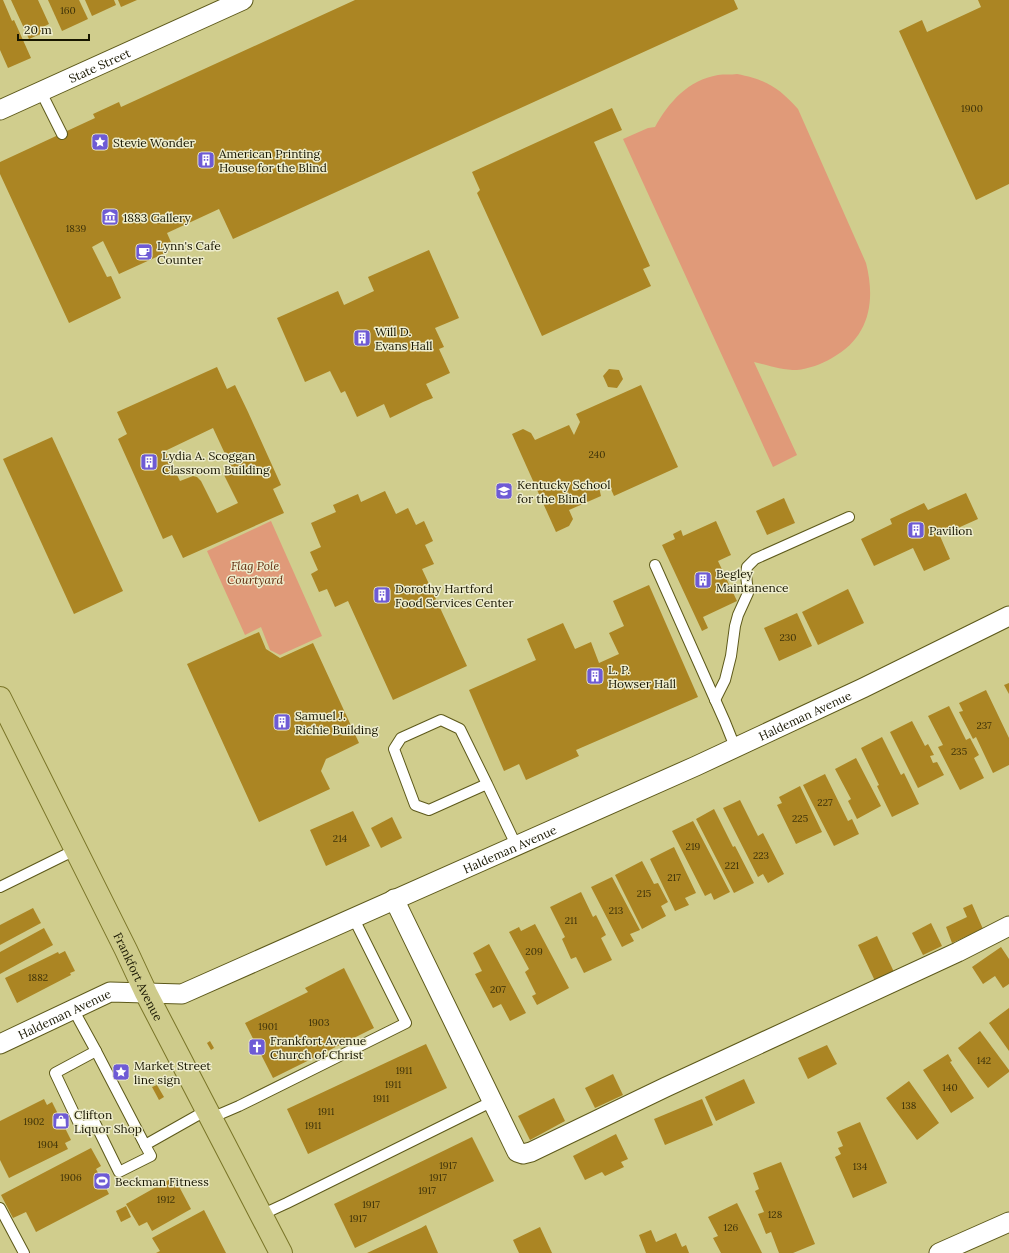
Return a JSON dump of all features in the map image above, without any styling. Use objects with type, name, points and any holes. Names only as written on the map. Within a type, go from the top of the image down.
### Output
[{"type":"main road","name":"Frankfort Avenue","points":[[0,698],[146,993],[279,1252]]},
{"type":"street","name":"State Street","points":[[0,110],[243,0]]},
{"type":"street","name":"Haldeman Avenue","points":[[0,1044],[110,992],[182,994],[735,747],[863,688],[1009,616]]},
{"type":"street","points":[[394,899],[517,1152],[523,1154],[531,1152],[666,1086],[958,952],[1009,926]]},
{"type":"street","points":[[939,1253],[1009,1222]]},
{"type":"lane","points":[[41,92],[62,134]]},
{"type":"lane","points":[[715,700],[725,680],[732,656],[735,626],[738,615],[748,593],[747,567],[755,559],[849,517]]},
{"type":"lane","points":[[655,565],[735,747]]},
{"type":"lane","points":[[487,784],[429,810],[415,805],[394,749],[401,738],[442,720],[460,729],[487,784],[516,845]]},
{"type":"lane","points":[[0,887],[76,850]]},
{"type":"lane","points":[[145,1145],[209,1114],[239,1106],[406,1023],[353,917]]},
{"type":"lane","points":[[74,1009],[96,1051],[145,1145],[151,1156],[119,1172],[94,1121],[81,1128],[55,1072],[96,1051]]},
{"type":"lane","points":[[261,1215],[493,1101]]},
{"type":"lane","points":[[0,1208],[24,1253]]},
{"type":"green space","points":[[737,74],[764,82],[778,90],[798,109],[866,263],[869,277],[870,291],[867,318],[862,329],[844,350],[824,362],[797,370],[754,362],[797,455],[773,467],[623,139],[648,128],[655,127],[673,101],[697,82],[718,75]]},
{"type":"green space","name":"Flag Pole Courtyard","points":[[271,521],[322,636],[280,655],[270,650],[261,627],[245,635],[207,551]]},
{"type":"building","points":[[0,0],[3,0],[12,21],[14,20],[31,58],[8,68],[0,50]]},
{"type":"building","points":[[11,0],[38,0],[49,24],[43,27],[45,32],[29,39]]},
{"type":"building","points":[[48,0],[79,0],[88,19],[62,31]]},
{"type":"building","points":[[85,0],[114,0],[116,5],[92,16]]},
{"type":"building","points":[[118,0],[137,0],[121,7]]},
{"type":"building","name":"American Printing House for the Blind","points":[[355,0],[734,0],[738,9],[233,239],[219,209],[167,233],[174,249],[119,274],[103,241],[92,247],[107,277],[111,276],[121,298],[69,323],[0,174],[0,162],[95,118],[93,114],[119,102],[121,107]]},
{"type":"building","points":[[978,0],[1009,0],[1009,184],[976,200],[899,31],[922,20],[927,32],[981,7]]},
{"type":"building","points":[[612,108],[622,130],[594,142],[650,266],[643,269],[651,286],[542,336],[477,193],[480,190],[472,172]]},
{"type":"building","name":"Will D. Evans Hall","points":[[429,250],[459,318],[435,328],[444,347],[439,349],[450,373],[426,384],[433,398],[390,418],[384,404],[357,417],[345,391],[341,393],[330,371],[305,382],[277,318],[338,291],[344,305],[374,291],[368,277]]},
{"type":"building","name":"Lydia A. Scoggan Classroom Building","points":[[217,367],[227,389],[235,385],[248,412],[281,485],[273,489],[284,513],[183,558],[172,535],[163,539],[118,439],[127,434],[117,412]],"holes":[[[213,428],[233,471],[224,475],[238,503],[217,513],[201,481],[197,477],[193,476],[180,481],[165,451]]]},
{"type":"building","points":[[609,369],[619,370],[623,379],[617,388],[608,387],[603,376]]},
{"type":"building","points":[[641,385],[678,467],[614,496],[610,487],[598,483],[601,496],[569,510],[573,519],[569,526],[556,532],[512,434],[523,429],[531,433],[535,440],[569,425],[574,435],[580,422],[576,414]]},
{"type":"building","points":[[52,437],[123,591],[74,614],[3,459]]},
{"type":"building","name":"Dorothy Hartford Food Services Center","points":[[385,491],[396,514],[408,508],[416,525],[424,521],[433,541],[425,545],[434,564],[422,569],[467,666],[393,700],[348,601],[335,607],[327,589],[319,592],[311,574],[318,570],[310,552],[321,547],[311,523],[336,512],[333,505],[358,494],[361,502]]},
{"type":"building","name":"Pavilion","points":[[966,493],[978,519],[940,536],[950,559],[924,571],[913,548],[874,566],[861,539],[892,524],[890,519],[924,503],[928,510]]},
{"type":"building","points":[[784,498],[795,523],[767,535],[756,511]]},
{"type":"building","name":"Begley Maintanence","points":[[716,521],[731,555],[718,561],[737,601],[703,617],[708,628],[702,631],[662,545],[675,539],[673,534],[681,530],[683,536]]},
{"type":"building","name":"L. P. Howser Hall","points":[[649,585],[698,697],[576,750],[579,756],[526,780],[519,764],[504,771],[469,690],[536,660],[527,639],[563,623],[575,649],[591,642],[599,663],[619,654],[609,633],[624,626],[613,601]]},
{"type":"building","points":[[848,589],[864,623],[818,645],[802,612]]},
{"type":"building","points":[[797,613],[812,646],[779,661],[764,628]]},
{"type":"building","name":"Samuel J. Richie Building","points":[[259,632],[266,649],[280,658],[313,643],[359,743],[326,759],[321,771],[330,789],[259,822],[187,664]]},
{"type":"building","points":[[1009,683],[1009,694],[1004,685]]},
{"type":"building","points":[[986,690],[1009,738],[1009,765],[993,773],[976,737],[973,739],[959,712],[963,711],[959,703]]},
{"type":"building","points":[[949,706],[966,740],[970,738],[979,755],[974,758],[984,778],[960,790],[938,747],[943,745],[928,716]]},
{"type":"building","points":[[912,721],[925,746],[928,744],[934,755],[930,756],[933,763],[937,762],[944,775],[918,788],[890,732]]},
{"type":"building","points":[[882,737],[901,775],[904,773],[919,804],[892,817],[877,786],[879,785],[861,748]]},
{"type":"building","points":[[856,758],[881,806],[857,819],[848,801],[851,799],[835,769]]},
{"type":"building","points":[[825,774],[848,821],[852,819],[859,834],[834,846],[803,785]]},
{"type":"building","points":[[800,786],[822,832],[796,844],[777,805],[782,803],[779,797]]},
{"type":"building","points":[[740,800],[758,836],[763,833],[784,874],[768,883],[763,874],[758,877],[723,808]]},
{"type":"building","points":[[714,809],[733,847],[735,846],[754,883],[734,893],[696,819]]},
{"type":"building","points":[[353,811],[370,846],[326,866],[310,830]]},
{"type":"building","points":[[392,817],[402,838],[381,848],[371,828]]},
{"type":"building","points":[[693,821],[730,892],[714,900],[711,893],[705,896],[672,831]]},
{"type":"building","points":[[674,847],[696,893],[685,898],[689,905],[675,911],[650,859]]},
{"type":"building","points":[[642,861],[654,884],[658,883],[668,902],[661,906],[666,916],[642,929],[615,875]]},
{"type":"building","points":[[612,877],[640,930],[630,934],[634,941],[622,947],[591,887]]},
{"type":"building","points":[[581,892],[593,917],[596,915],[606,935],[601,938],[612,960],[584,973],[576,957],[571,959],[562,939],[565,937],[550,907]]},
{"type":"building","points":[[972,904],[983,929],[952,943],[946,927],[967,917],[963,908]]},
{"type":"building","points":[[33,908],[41,923],[0,945],[0,925]]},
{"type":"building","points":[[931,923],[942,946],[923,955],[912,933]]},
{"type":"building","points":[[535,924],[569,988],[537,1005],[532,996],[536,994],[525,972],[529,969],[509,932],[519,927],[521,931]]},
{"type":"building","points":[[44,928],[53,945],[0,974],[0,952]]},
{"type":"building","points":[[877,936],[894,972],[875,981],[858,945]]},
{"type":"building","points":[[489,944],[526,1013],[510,1021],[501,1004],[493,1008],[475,974],[482,971],[473,953]]},
{"type":"building","points":[[1001,947],[1009,959],[1009,984],[1003,988],[995,976],[983,984],[972,967]]},
{"type":"building","points":[[65,951],[75,971],[70,973],[71,975],[17,1003],[5,978],[58,952],[59,954]]},
{"type":"building","points":[[344,968],[374,1028],[273,1078],[245,1023],[308,992],[305,988]]},
{"type":"building","points":[[1009,1008],[1009,1051],[989,1023]]},
{"type":"building","points":[[980,1031],[1009,1070],[1009,1072],[988,1088],[958,1048]]},
{"type":"building","points":[[210,1041],[214,1048],[211,1050],[207,1043]]},
{"type":"building","points":[[426,1044],[447,1088],[308,1154],[287,1109]]},
{"type":"building","points":[[827,1045],[837,1064],[808,1079],[798,1058]]},
{"type":"building","points":[[948,1054],[952,1061],[950,1062],[974,1098],[951,1113],[923,1070]]},
{"type":"building","points":[[613,1074],[623,1095],[595,1108],[585,1088]]},
{"type":"building","points":[[744,1079],[755,1103],[716,1121],[705,1097]]},
{"type":"building","points":[[909,1081],[939,1123],[917,1140],[886,1098]]},
{"type":"building","points":[[157,1085],[164,1097],[159,1100],[152,1087]]},
{"type":"building","points":[[554,1098],[565,1121],[530,1140],[518,1116]]},
{"type":"building","points":[[44,1099],[47,1105],[52,1102],[71,1140],[65,1143],[68,1149],[9,1178],[0,1160],[0,1121]]},
{"type":"building","points":[[702,1099],[713,1125],[665,1145],[654,1119]]},
{"type":"building","points":[[860,1122],[887,1183],[853,1198],[835,1157],[841,1154],[838,1148],[843,1146],[837,1132]]},
{"type":"building","points":[[616,1134],[628,1159],[621,1162],[624,1167],[605,1176],[602,1172],[585,1180],[573,1156]]},
{"type":"building","points":[[472,1137],[494,1181],[355,1248],[334,1204]]},
{"type":"building","points":[[91,1148],[101,1166],[96,1169],[109,1194],[36,1232],[26,1212],[13,1218],[1,1195]]},
{"type":"building","points":[[781,1162],[815,1244],[793,1253],[779,1253],[771,1232],[766,1234],[758,1214],[764,1212],[755,1191],[759,1189],[753,1173]]},
{"type":"building","points":[[174,1177],[191,1209],[152,1231],[147,1222],[139,1226],[126,1204]]},
{"type":"building","points":[[737,1203],[762,1253],[721,1253],[713,1238],[718,1236],[708,1217]]},
{"type":"building","points":[[126,1206],[131,1217],[121,1222],[116,1211]]},
{"type":"building","points":[[204,1210],[226,1253],[156,1253],[160,1251],[152,1238]]},
{"type":"building","points":[[426,1225],[438,1253],[367,1253],[421,1228]]},
{"type":"building","points":[[540,1227],[552,1253],[519,1253],[513,1240]]},
{"type":"building","points":[[651,1230],[656,1242],[676,1233],[682,1247],[686,1245],[689,1253],[646,1253],[639,1235]]},
{"type":"place","name":"Stevie Wonder","points":[[100,142]]},
{"type":"place","name":"American Printing House for the Blind","points":[[206,160]]},
{"type":"place","name":"1883 Gallery","points":[[110,217]]},
{"type":"place","name":"Lynn's Cafe Counter","points":[[144,252]]},
{"type":"place","name":"Will D. Evans Hall","points":[[362,338]]},
{"type":"place","name":"Lydia A. Scoggan Classroom Building","points":[[149,462]]},
{"type":"place","name":"Kentucky School for the Blind","points":[[504,491]]},
{"type":"place","name":"Pavilion","points":[[916,530]]},
{"type":"place","name":"Begley Maintanence","points":[[703,580]]},
{"type":"place","name":"Dorothy Hartford Food Services Center","points":[[382,595]]},
{"type":"place","name":"L. P. Howser Hall","points":[[595,676]]},
{"type":"place","name":"Samuel J. Richie Building","points":[[282,722]]},
{"type":"place","name":"Frankfort Avenue Church of Christ","points":[[257,1047]]},
{"type":"place","name":"Market Street line sign","points":[[121,1072]]},
{"type":"place","name":"Clifton Liquor Shop","points":[[61,1121]]},
{"type":"place","name":"Beckman Fitness","points":[[102,1181]]}]
